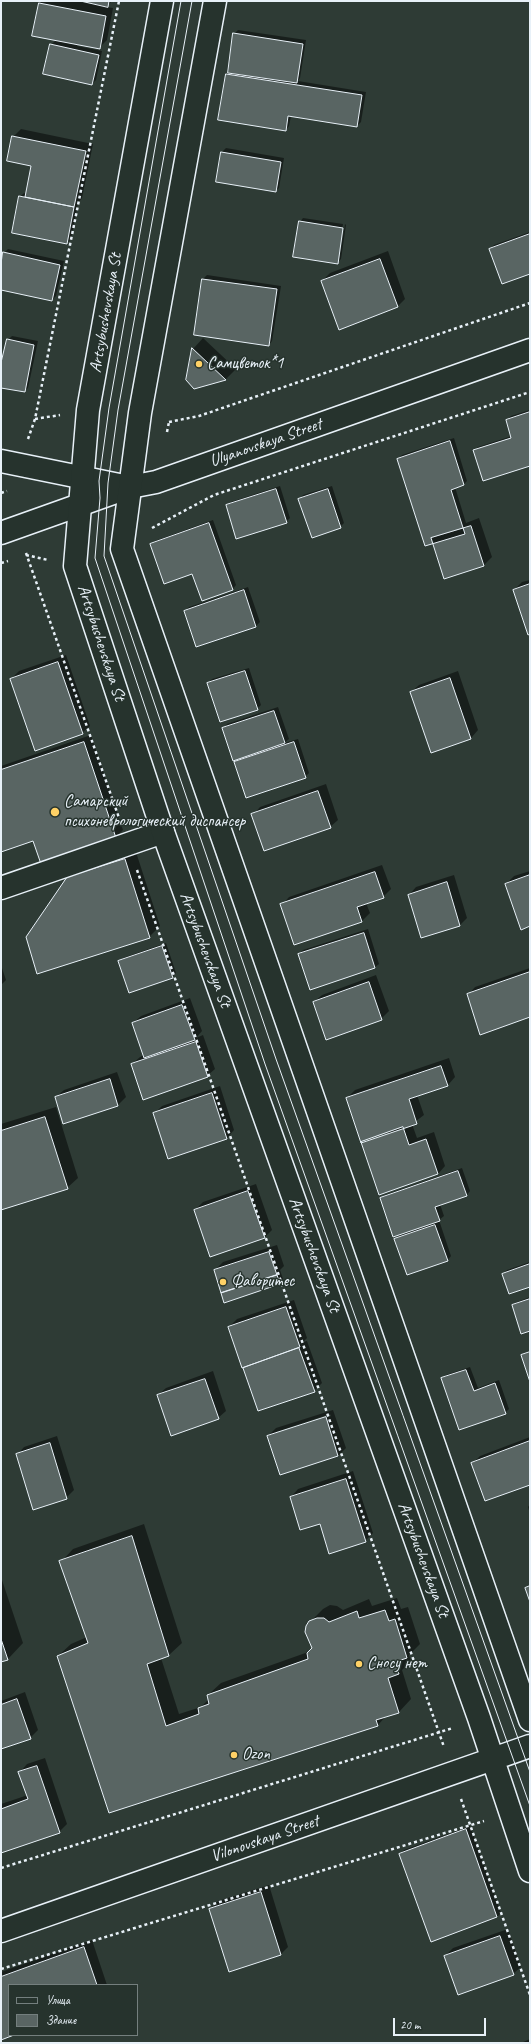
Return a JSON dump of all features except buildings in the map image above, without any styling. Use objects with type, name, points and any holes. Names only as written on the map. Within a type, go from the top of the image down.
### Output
[{"type":"main road","name":"Artsybushevskaya St","points":[[162,1],[88,410],[79,505],[76,566],[163,832],[479,1718],[530,1871]]},
{"type":"main road","points":[[215,1],[140,413],[122,549],[530,1720]]},
{"type":"main road","name":"Ulyanovskaya Street","points":[[10,530],[130,487],[156,482],[530,350]]},
{"type":"main road","points":[[10,463],[130,487]]},
{"type":"main road","points":[[1,888],[163,832]]},
{"type":"main road","name":"Vilonovskaya Street","points":[[1,1931],[530,1746]]},
{"type":"path","points":[[10,463],[35,419],[119,1]]},
{"type":"path","points":[[164,420],[169,422],[199,416],[530,303]]},
{"type":"path","points":[[122,549],[135,537],[214,495],[530,392]]},
{"type":"path","points":[[10,530],[27,554],[439,1732],[468,1825],[530,1995]]},
{"type":"path","points":[[20,557],[27,554],[76,566]]},
{"type":"path","points":[[1,563],[14,559]]},
{"type":"path","points":[[1,1868],[439,1732],[479,1718]]},
{"type":"path","points":[[1,1969],[468,1825],[511,1815]]},
{"type":"tram line","points":[[181,1],[109,408],[99,481],[100,498],[95,558],[265,1064],[530,1806]]},
{"type":"tram line","points":[[192,1],[118,410],[108,483],[104,556],[276,1059],[530,1772]]},
{"type":"place","name":"Самцветок*1","points":[[199,364]]},
{"type":"place","name":"Самарский психоневрологический диспансер","points":[[55,812]]},
{"type":"place","name":"Фаворитес","points":[[223,1282]]},
{"type":"place","name":"Сносу нет","points":[[359,1664]]},
{"type":"place","name":"Ozon","points":[[234,1755]]}]
